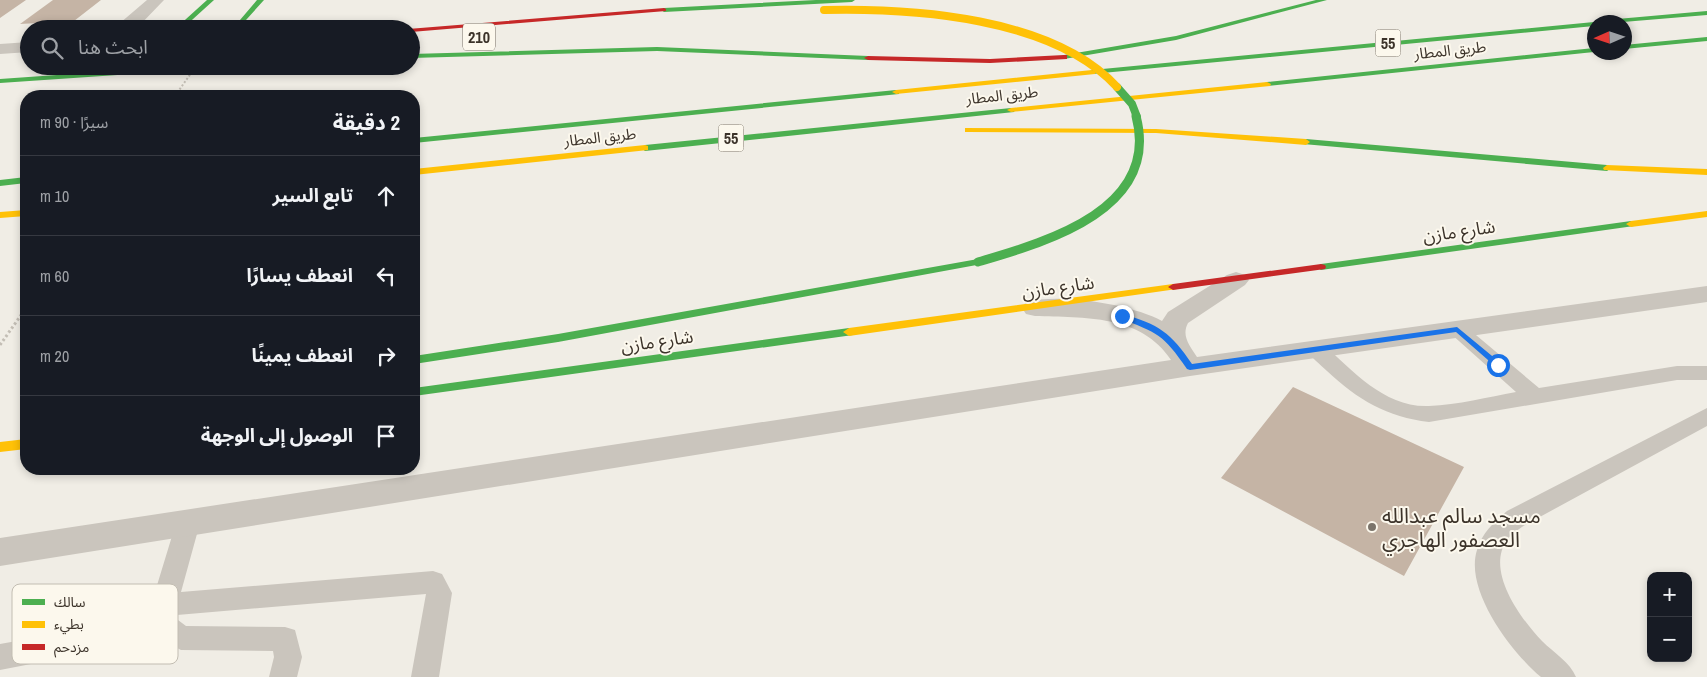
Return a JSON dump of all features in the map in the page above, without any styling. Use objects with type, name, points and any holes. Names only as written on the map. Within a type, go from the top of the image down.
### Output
[{"type":"main road","points":[[188,20],[211,0]]},
{"type":"main road","points":[[243,20],[261,0]]},
{"type":"main road","points":[[420,29],[795,1],[852,0]]},
{"type":"main road","points":[[928,71],[1108,51],[1173,40],[1324,0]]},
{"type":"main road","points":[[420,359],[558,338],[978,262],[1049,240],[1102,211],[1133,177],[1143,143],[1135,110],[1112,81],[1078,56],[1035,36],[985,21],[932,12],[877,8],[824,10],[686,21]]},
{"type":"main road","points":[[1632,20],[1707,13]]},
{"type":"main road","name":"طريق المطار","points":[[420,140],[1032,78],[1587,25]]},
{"type":"main road","points":[[1632,46],[1707,39]]},
{"type":"main road","points":[[420,56],[531,50],[655,48],[912,60],[1026,60]]},
{"type":"main road","name":"طريق المطار","points":[[420,171],[1587,51]]},
{"type":"main road","points":[[0,74],[20,71]]},
{"type":"main road","points":[[0,81],[80,75]]},
{"type":"main road","points":[[960,130],[1057,128],[1216,134],[1580,167],[1707,172]]},
{"type":"main road","points":[[800,131],[932,130]]},
{"type":"main road","points":[[0,182],[20,180]]},
{"type":"main road","points":[[0,215],[20,213]]},
{"type":"main road","name":"شارع مازن","points":[[420,391],[1707,214]]},
{"type":"main road","points":[[0,447],[20,445]]},
{"type":"street","points":[[135,20],[156,0]]},
{"type":"street","points":[[0,50],[20,48]]},
{"type":"street","points":[[1173,342],[1171,329],[1177,318],[1236,280]]},
{"type":"street","points":[[0,552],[1190,367],[1707,294]]},
{"type":"street","points":[[1034,308],[1098,311],[1122,316],[1159,331],[1173,342],[1190,367]]},
{"type":"lane","points":[[1457,329],[1535,397]]},
{"type":"lane","points":[[1316,349],[1368,396],[1398,410],[1429,414],[1677,373],[1707,373]]},
{"type":"lane","points":[[1562,677],[1525,642],[1502,610],[1489,580],[1489,554],[1498,533],[1516,518],[1707,416]]},
{"type":"lane","points":[[172,584],[188,524]]},
{"type":"lane","points":[[178,613],[433,582],[439,593],[425,677]]},
{"type":"lane","points":[[178,634],[181,638],[285,639],[288,657],[283,677]]},
{"type":"path","points":[[179,90],[190,75]]},
{"type":"path","points":[[0,345],[20,317]]},
{"type":"building","points":[[0,0],[26,0],[0,18]]},
{"type":"building","points":[[53,0],[101,0],[75,20],[26,20]]},
{"type":"building","name":"مسجد سالم عبدالله العصفور الهاجري","points":[[1293,387],[1464,467],[1404,576],[1221,478]]},
{"type":"traffic: fast","points":[[188,20],[211,0]]},
{"type":"traffic: fast","points":[[243,20],[261,0]]},
{"type":"traffic: fast","points":[[664,10],[852,0]]},
{"type":"traffic: fast","points":[[1064,57],[1176,38],[1324,0]]},
{"type":"traffic: fast","points":[[1632,20],[1707,13]]},
{"type":"traffic: fast","points":[[1092,72],[1587,25]]},
{"type":"traffic: fast","points":[[1632,46],[1707,39]]},
{"type":"traffic: fast","points":[[420,56],[657,49],[868,58]]},
{"type":"traffic: fast","points":[[1267,84],[1587,51]]},
{"type":"traffic: fast","points":[[0,81],[88,75]]},
{"type":"traffic: fast","points":[[978,262],[1031,246],[1067,232],[1087,221],[1120,192],[1132,174],[1140,155],[1141,134],[1134,108],[1117,87]]},
{"type":"traffic: fast","points":[[420,140],[896,92]]},
{"type":"traffic: fast","points":[[645,148],[1011,110]]},
{"type":"traffic: fast","points":[[1306,142],[1607,168]]},
{"type":"traffic: fast","points":[[0,183],[20,181]]},
{"type":"traffic: fast","points":[[1321,267],[1631,224]]},
{"type":"traffic: fast","points":[[420,359],[558,338],[978,262]]},
{"type":"traffic: fast","points":[[420,391],[849,332]]},
{"type":"traffic: slow","points":[[824,10],[914,11],[974,20],[1003,27],[1032,36],[1060,48],[1091,65],[1117,87]]},
{"type":"traffic: slow","points":[[896,92],[1092,72]]},
{"type":"traffic: slow","points":[[1011,110],[1267,84]]},
{"type":"traffic: slow","points":[[968,130],[1156,131],[1306,142]]},
{"type":"traffic: slow","points":[[420,171],[645,148]]},
{"type":"traffic: slow","points":[[1607,168],[1707,172]]},
{"type":"traffic: slow","points":[[0,215],[20,213]]},
{"type":"traffic: slow","points":[[1631,224],[1707,214]]},
{"type":"traffic: slow","points":[[849,332],[1173,287]]},
{"type":"traffic: slow","points":[[0,447],[20,445]]},
{"type":"traffic: jam","points":[[420,29],[664,10]]},
{"type":"traffic: jam","points":[[868,58],[990,61],[1064,57]]},
{"type":"traffic: jam","points":[[1173,287],[1321,267]]},
{"type":"place","name":"مسجد سالم عبدالله العصفور الهاجري","points":[[1372,527]]},
{"type":"route","points":[[1122,316],[1141,322],[1159,331],[1173,342],[1190,367],[1457,329],[1498,365]]}]
